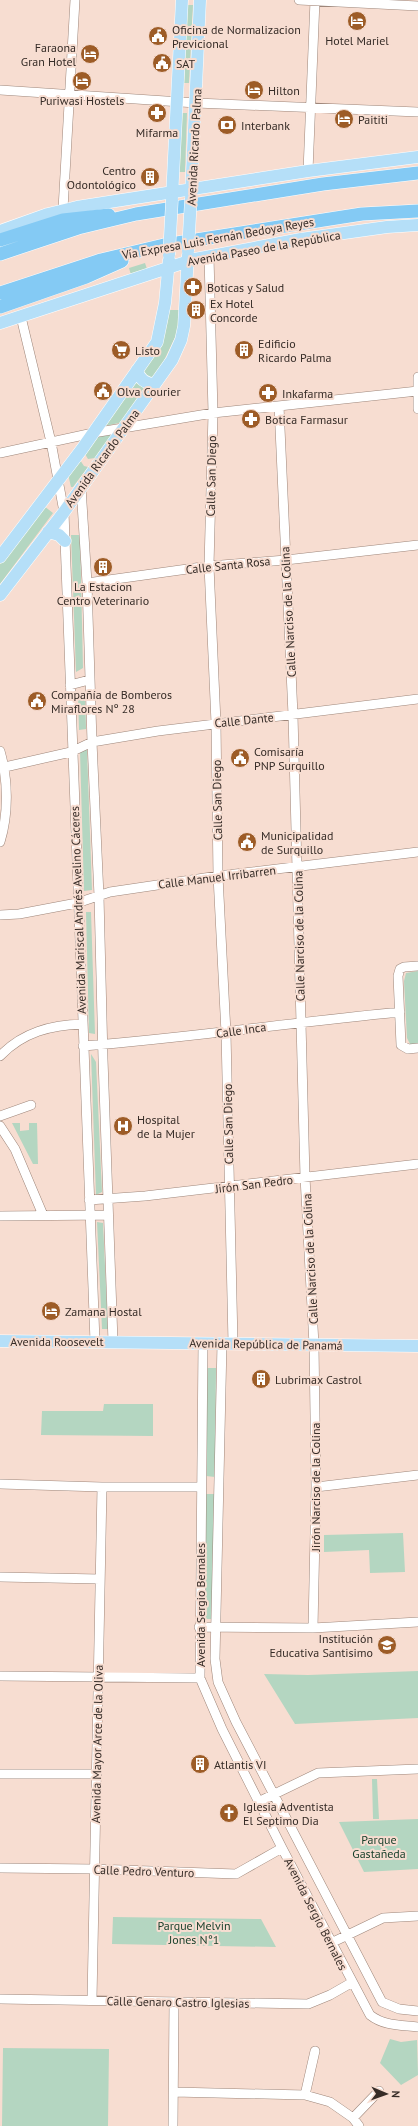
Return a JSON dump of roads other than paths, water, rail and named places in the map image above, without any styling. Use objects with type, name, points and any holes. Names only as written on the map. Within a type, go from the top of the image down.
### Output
[{"type":"highway","points":[[0,254],[78,228],[136,214],[323,184],[418,173]]},
{"type":"highway","name":"Vía Expresa Luis Fernán Bedoya Reyes","points":[[0,293],[70,270],[144,250],[362,214],[418,211]]},
{"type":"highway","points":[[0,240],[45,225],[80,216],[136,214]]},
{"type":"highway","points":[[0,307],[86,277],[144,250]]},
{"type":"main road","name":"Avenida Ricardo Palma","points":[[0,557],[82,449],[157,342],[165,303],[169,268],[182,0]]},
{"type":"main road","name":"Avenida Ricardo Palma","points":[[0,595],[64,512],[98,462],[125,427],[172,360],[181,340],[186,303],[200,0]]},
{"type":"main road","points":[[0,231],[63,209],[192,193],[308,171],[418,157]]},
{"type":"main road","name":"Avenida Paseo de la República","points":[[0,323],[169,268],[188,256],[209,256],[301,239],[387,227],[418,225]]},
{"type":"main road","points":[[165,303],[176,298],[186,303]]},
{"type":"main road","points":[[137,370],[140,377],[145,382],[155,384]]},
{"type":"main road","points":[[82,449],[81,458],[85,462],[93,465],[98,462]]},
{"type":"main road","points":[[48,532],[59,535],[65,541]]},
{"type":"main road","name":"Avenida Roosevelt","points":[[0,1341],[113,1342]]},
{"type":"main road","name":"Avenida República de Panamá","points":[[113,1342],[418,1346]]},
{"type":"street","points":[[63,209],[75,0]]},
{"type":"street","points":[[298,0],[418,6]]},
{"type":"street","points":[[308,171],[315,0]]},
{"type":"street","points":[[0,90],[177,102],[418,112]]},
{"type":"street","name":"Calle San Diego","points":[[209,256],[213,413],[209,566],[216,723],[218,876],[226,1033],[230,1186],[227,1343]]},
{"type":"street","name":"Avenida Mariscal Andrés Avelino Cáceres","points":[[21,317],[51,442],[64,512],[77,904],[95,1342]]},
{"type":"street","points":[[418,377],[418,409]]},
{"type":"street","points":[[0,453],[93,432],[213,413],[418,391]]},
{"type":"street","name":"Calle Narciso de la Colina","points":[[279,406],[293,715],[305,1177],[314,1345]]},
{"type":"street","name":"Avenida Mariscal Andrés Avelino Cáceres","points":[[81,488],[87,583],[89,680],[99,896],[102,1045],[113,1342]]},
{"type":"street","name":"Calle Santa Rosa","points":[[87,583],[209,566],[286,560],[418,545]]},
{"type":"street","points":[[70,685],[89,680]]},
{"type":"street","name":"Calle Dante","points":[[5,767],[72,752],[92,742],[216,723],[418,699]]},
{"type":"street","points":[[0,751],[5,767],[5,819],[0,842]]},
{"type":"street","name":"Calle Manuel Irribarren","points":[[0,915],[19,914],[77,904],[110,892],[218,876],[298,868],[418,852]]},
{"type":"street","name":"Calle Manuel Irribarren","points":[[0,922],[19,914]]},
{"type":"street","points":[[418,966],[404,967],[398,973],[401,1045],[406,1049],[418,1048]]},
{"type":"street","name":"Calle Inca","points":[[83,1046],[226,1033],[301,1022],[400,1012]]},
{"type":"street","points":[[0,1056],[21,1038],[43,1028],[83,1024]]},
{"type":"street","points":[[0,1116],[31,1105]]},
{"type":"street","points":[[0,1126],[15,1149],[44,1215]]},
{"type":"street","name":"Jirón San Pedro","points":[[89,1200],[230,1186],[418,1164]]},
{"type":"street","points":[[34,1215],[38,1201]]},
{"type":"street","points":[[0,1216],[108,1215]]},
{"type":"street","name":"Avenida Sergio Bernales","points":[[203,1343],[200,1487],[200,1678],[222,1729],[258,1802],[351,1983],[370,2015],[377,2021],[385,2024],[418,2027]]},
{"type":"street","name":"Avenida Sergio Bernales","points":[[227,1343],[215,1659],[218,1682],[236,1722],[382,2002],[390,2006]]},
{"type":"street","name":"Jirón Narciso de la Colina","points":[[313,1628],[316,1487],[314,1345]]},
{"type":"street","points":[[316,1487],[418,1475]]},
{"type":"street","points":[[0,1484],[102,1487],[200,1487]]},
{"type":"street","name":"Avenida Mayor Arce de la Oliva","points":[[92,2000],[102,1487]]},
{"type":"street","points":[[0,1577],[100,1579]]},
{"type":"street","points":[[199,1627],[313,1628],[418,1622]]},
{"type":"street","points":[[0,1676],[200,1678]]},
{"type":"street","points":[[222,1729],[236,1722]]},
{"type":"street","points":[[258,1802],[318,1773],[418,1769]]},
{"type":"street","points":[[0,1774],[97,1774]]},
{"type":"street","name":"Calle Pedro Venturo","points":[[0,1868],[95,1869],[236,1874],[282,1848]]},
{"type":"street","points":[[298,1879],[313,1870]]},
{"type":"street","points":[[331,1943],[383,1918],[418,1916]]},
{"type":"street","name":"Calle Genaro Castro Iglesias","points":[[0,1999],[308,2004],[330,1995],[351,1983]]},
{"type":"street","points":[[173,2126],[174,2002]]},
{"type":"street","points":[[385,2024],[390,2006],[399,2009],[418,2011]]},
{"type":"street","points":[[305,2095],[315,2051]]},
{"type":"street","points":[[174,2092],[305,2095],[330,2102],[353,2118],[359,2126]]},
{"type":"street","points":[[353,2118],[379,2092]]},
{"type":"place","name":"Hotel Mariel","points":[[357,21]]},
{"type":"place","name":"Oficina de Normalizacion Previcional","points":[[158,36]]},
{"type":"place","name":"Faraona Gran Hotel","points":[[90,54]]},
{"type":"place","name":"SAT","points":[[162,63]]},
{"type":"place","name":"Puriwasi Hostels","points":[[82,81]]},
{"type":"place","name":"Hilton","points":[[254,90]]},
{"type":"place","name":"Mifarma","points":[[157,113]]},
{"type":"place","name":"Paititi","points":[[344,119]]},
{"type":"place","name":"Interbank","points":[[227,125]]},
{"type":"place","name":"Centro Odontológico","points":[[150,177]]},
{"type":"place","name":"Boticas y Salud","points":[[193,287]]},
{"type":"place","name":"Ex Hotel Concorde","points":[[196,310]]},
{"type":"place","name":"Listo","points":[[121,350]]},
{"type":"place","name":"Edificio Ricardo Palma","points":[[244,350]]},
{"type":"place","name":"Olva Courier","points":[[103,391]]},
{"type":"place","name":"Inkafarma","points":[[268,393]]},
{"type":"place","name":"Botica Farmasur","points":[[251,419]]},
{"type":"place","name":"La Estacion Centro Veterinario","points":[[103,567]]},
{"type":"place","name":"Compañía de Bomberos Miraflores Nº 28","points":[[37,701]]},
{"type":"place","name":"Comisaría PNP Surquillo","points":[[240,758]]},
{"type":"place","name":"Municipalidad de Surquillo","points":[[247,842]]},
{"type":"place","name":"Hospital de la Mujer","points":[[123,1126]]},
{"type":"place","name":"Zamana Hostal","points":[[51,1311]]},
{"type":"place","name":"Lubrimax Castrol","points":[[261,1379]]},
{"type":"place","name":"Institución Educativa Santisimo","points":[[387,1645]]},
{"type":"place","name":"Atlantis VI","points":[[200,1764]]},
{"type":"place","name":"Iglesia Adventista El Septimo Dia","points":[[229,1813]]},
{"type":"park label","name":"Parque Gastañeda","points":[[379,1846]]},
{"type":"park label","name":"Parque Melvin Jones N°1","points":[[194,1932]]}]
